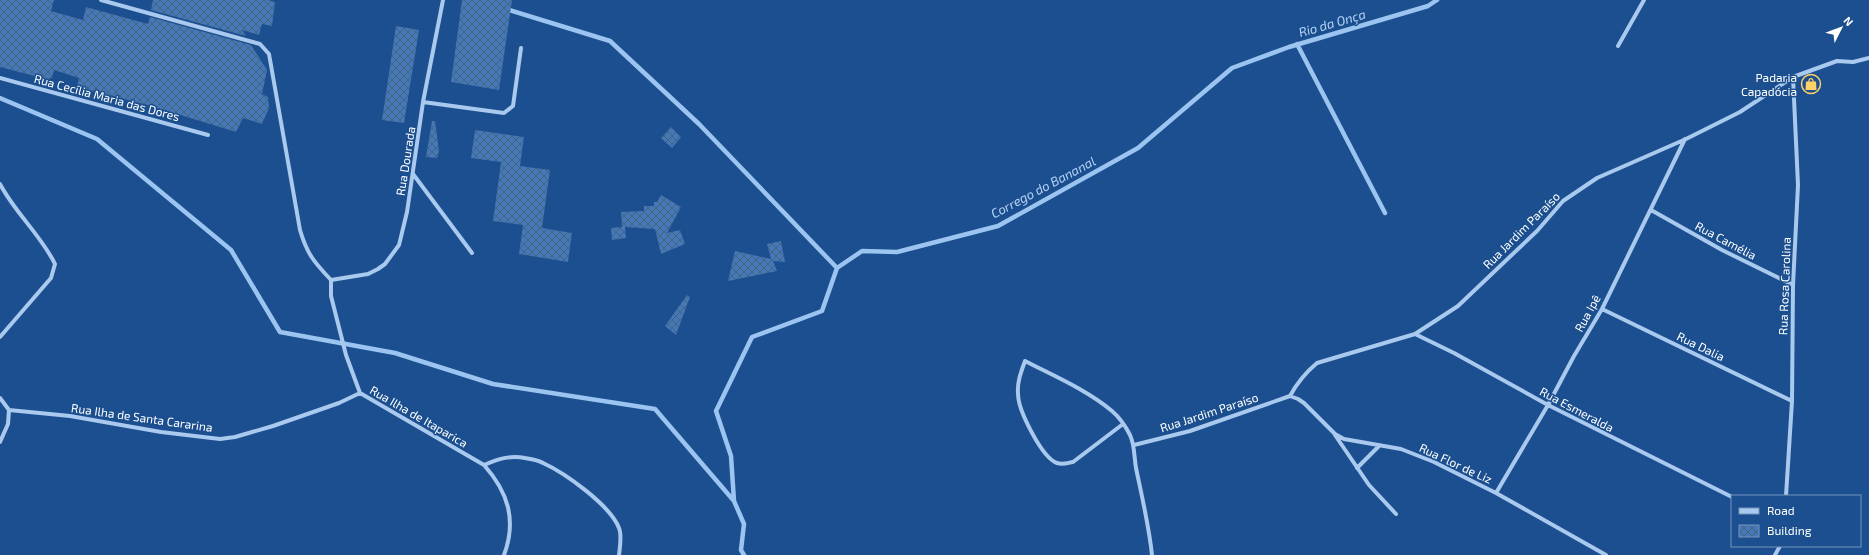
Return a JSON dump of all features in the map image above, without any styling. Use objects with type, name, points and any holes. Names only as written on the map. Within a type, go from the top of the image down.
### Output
[{"type":"street","points":[[101,0],[260,44],[269,54],[300,230],[305,247],[312,259],[331,280]]},
{"type":"street","name":"Rua Dourada","points":[[331,280],[368,274],[382,266],[399,245],[413,174],[423,102],[443,0]]},
{"type":"street","points":[[1618,46],[1644,0]]},
{"type":"street","points":[[423,102],[504,113],[513,106],[521,48]]},
{"type":"street","name":"Rua Jardim Paraíso","points":[[1134,445],[1197,428],[1290,396],[1298,382],[1307,371],[1317,363],[1414,334],[1458,306],[1537,230],[1563,201],[1597,178],[1686,139],[1740,112],[1793,77],[1837,61],[1853,62],[1869,58]]},
{"type":"street","name":"Rua Rosa Carolina","points":[[1786,495],[1792,401],[1793,285],[1798,185],[1793,77]]},
{"type":"street","name":"Rua Cecília Maria das Dores","points":[[0,78],[208,135]]},
{"type":"street","name":"Rua Ipê","points":[[1496,493],[1602,309],[1686,139]]},
{"type":"street","points":[[413,174],[472,253]]},
{"type":"street","points":[[0,184],[14,208],[50,253],[55,264],[51,278],[0,336]]},
{"type":"street","name":"Rua Camélia","points":[[1651,210],[1722,250],[1793,285]]},
{"type":"street","name":"Rua Ilha de Itaparica","points":[[331,280],[331,296],[346,355],[360,393],[484,465],[497,480],[506,499],[509,517],[509,534],[504,555]]},
{"type":"street","name":"Rua Dalia","points":[[1602,309],[1792,401]]},
{"type":"street","name":"Rua Esmeralda","points":[[1414,334],[1454,353],[1548,405],[1731,496]]},
{"type":"street","points":[[1123,424],[1073,462],[1064,464],[1056,463],[1049,457],[1039,444],[1023,414],[1018,396],[1018,381],[1025,361],[1102,404],[1113,412],[1123,424],[1134,445],[1136,468],[1152,555]]},
{"type":"street","name":"Rua Ilha de Santa Cararina","points":[[9,410],[70,416],[162,432],[220,438],[235,437],[273,426],[339,403],[360,393]]},
{"type":"street","name":"Rua Flor de Liz","points":[[1290,396],[1298,398],[1335,434],[1344,439],[1419,455],[1496,493],[1606,555]]},
{"type":"street","points":[[0,398],[9,410],[8,424],[0,442]]},
{"type":"street","points":[[1335,434],[1369,485],[1396,514]]},
{"type":"street","points":[[1357,468],[1380,446]]},
{"type":"street","points":[[484,465],[500,458],[524,458],[543,462],[578,485],[602,503],[614,518],[620,529],[619,555]]},
{"type":"building","points":[[0,0],[54,0],[51,11],[83,20],[86,7],[148,24],[150,17],[251,45],[267,70],[262,94],[268,97],[269,108],[262,124],[243,118],[236,132],[148,105],[77,87],[79,78],[54,70],[50,80],[0,67]]},
{"type":"building","points":[[153,0],[268,0],[275,2],[272,26],[262,24],[259,35],[242,30],[246,36],[151,10]]},
{"type":"building","points":[[462,0],[512,0],[499,90],[451,82]]},
{"type":"building","points":[[396,26],[419,30],[404,123],[382,120]]},
{"type":"building","points":[[432,121],[435,121],[439,151],[437,158],[426,157]]},
{"type":"building","points":[[671,127],[681,137],[672,148],[661,138]]},
{"type":"building","points":[[475,130],[524,137],[520,166],[550,170],[542,228],[572,233],[568,262],[519,254],[523,225],[493,221],[501,162],[471,158]]},
{"type":"building","points":[[661,195],[681,207],[667,233],[680,230],[685,244],[661,254],[655,229],[625,227],[626,238],[612,240],[611,228],[622,227],[621,212],[644,211],[644,206],[654,206],[654,202],[657,202]]},
{"type":"building","points":[[781,241],[785,262],[773,261],[777,271],[728,281],[735,251],[771,259],[767,244]]},
{"type":"building","points":[[687,295],[690,297],[676,335],[665,326]]},
{"type":"waterway","name":"Corrego do Bananal","points":[[837,268],[862,251],[897,252],[998,226],[1138,148],[1232,68],[1289,47],[1428,6],[1437,0]]},
{"type":"waterway","points":[[506,9],[610,41],[699,124],[837,268]]},
{"type":"waterway","name":"Rio da Onça","points":[[1297,44],[1385,213]]},
{"type":"waterway","points":[[0,98],[97,139],[231,250],[280,332],[395,353],[493,384],[655,409],[734,501]]},
{"type":"waterway","points":[[744,555],[741,550],[744,524],[734,501],[731,456],[716,411],[752,337],[822,311],[837,268]]},
{"type":"place","name":"Padaria Capadócia","points":[[1811,84]]}]
